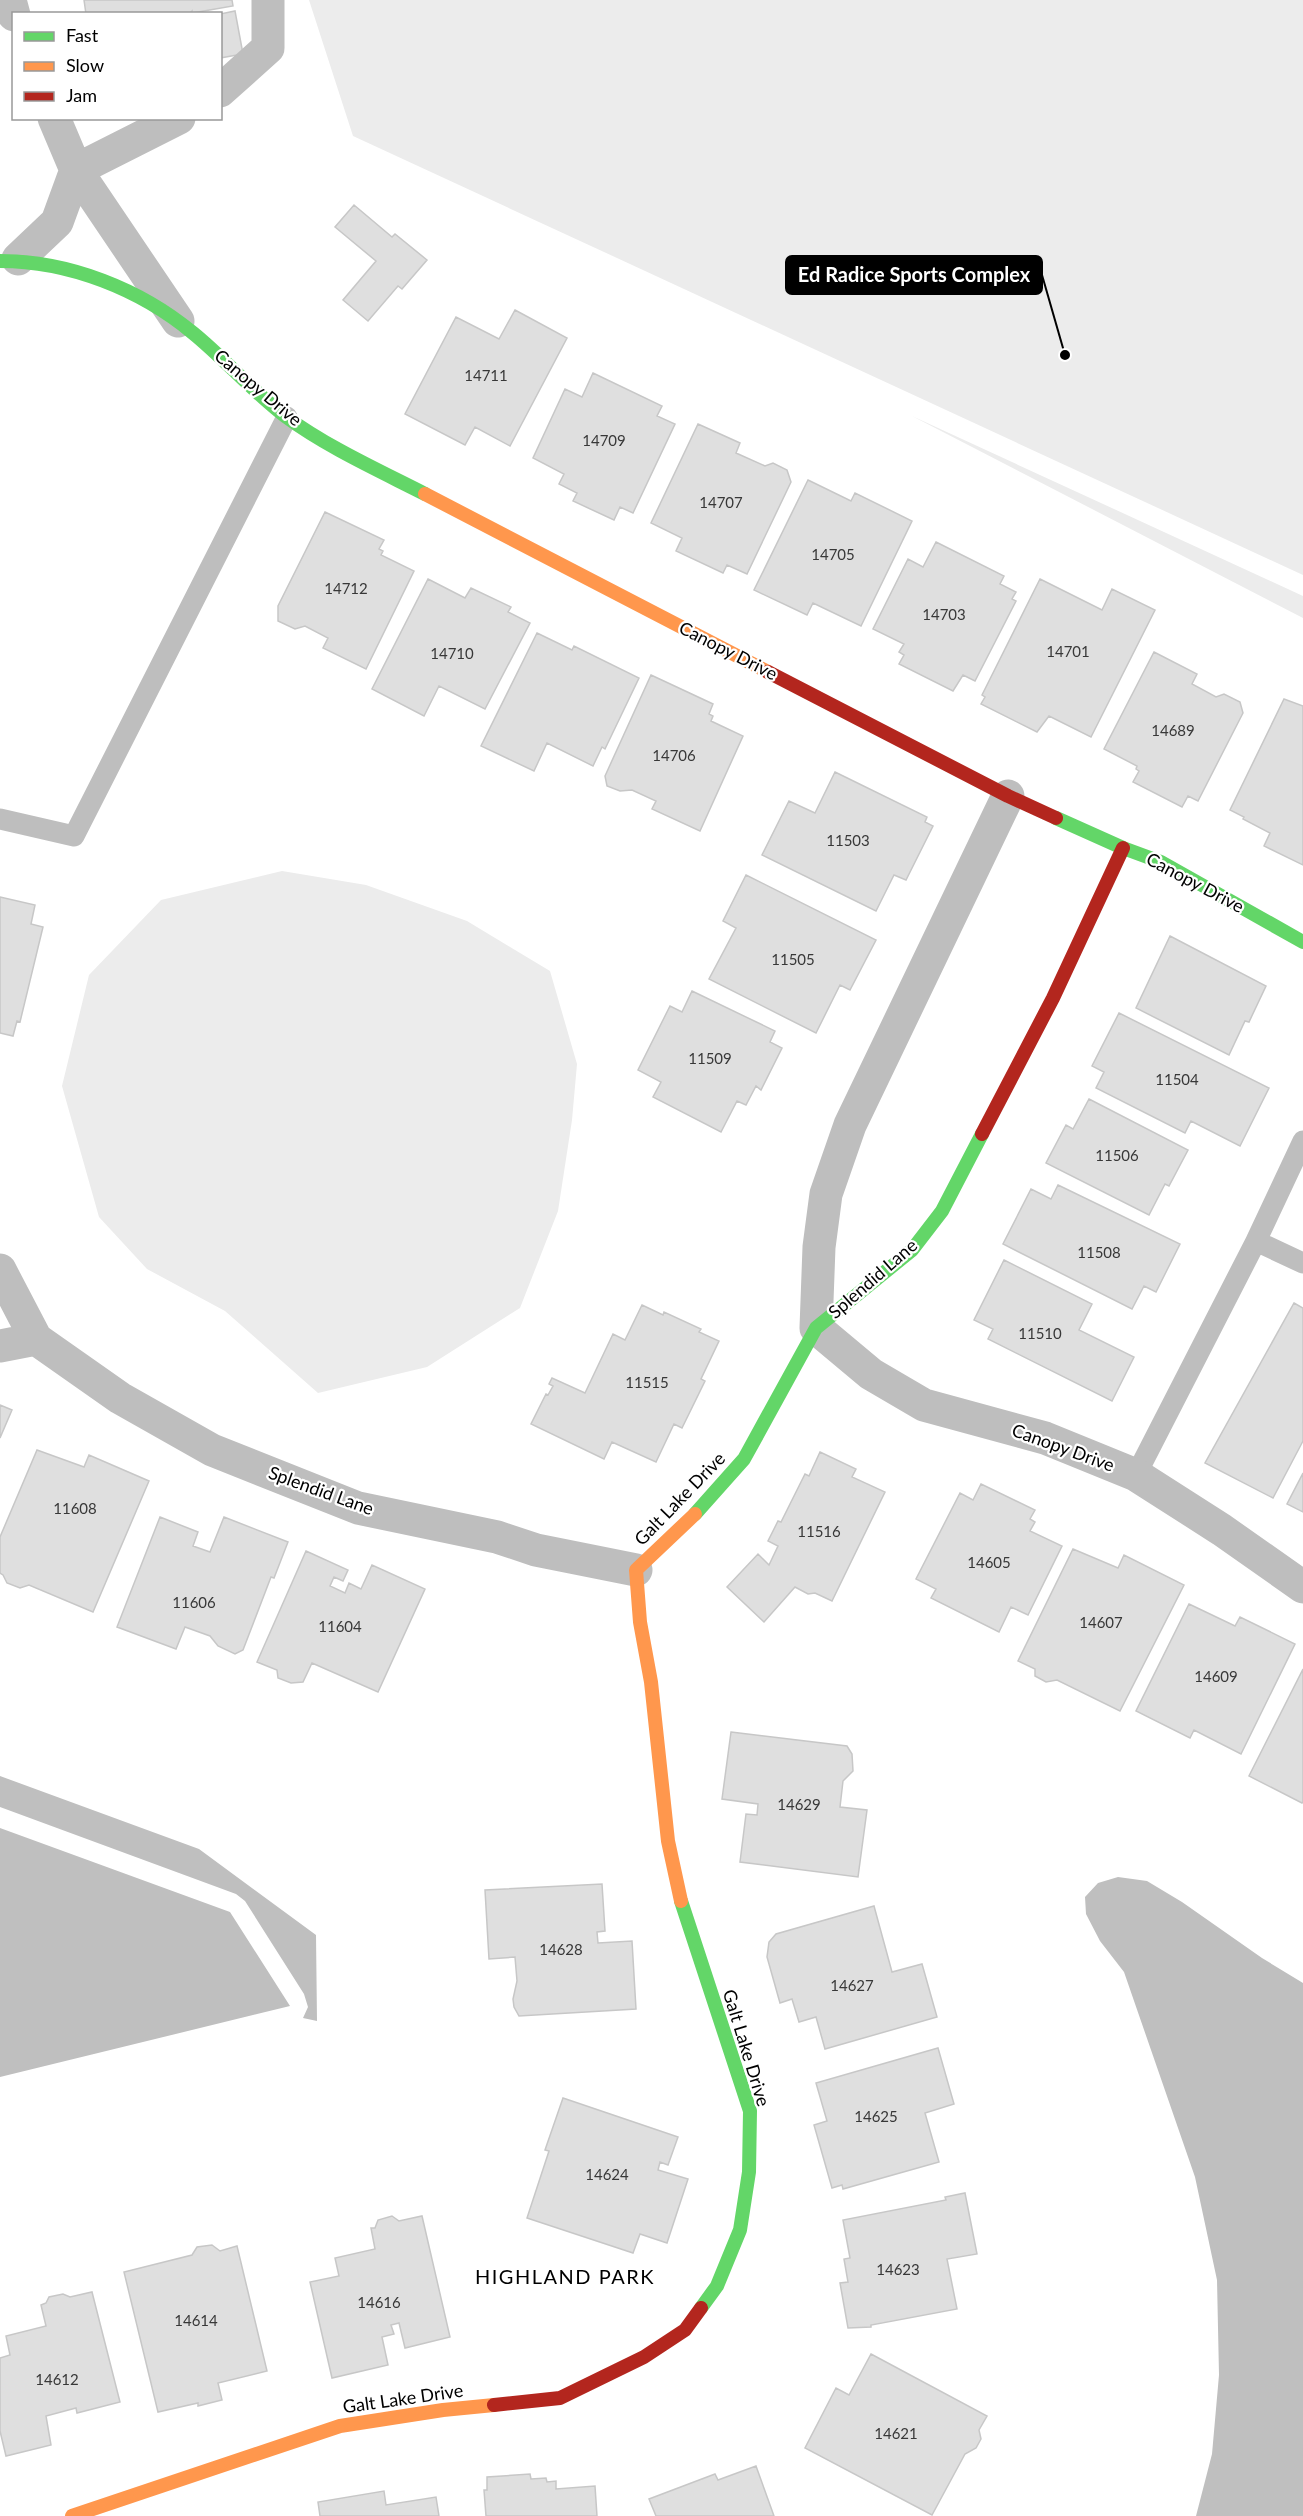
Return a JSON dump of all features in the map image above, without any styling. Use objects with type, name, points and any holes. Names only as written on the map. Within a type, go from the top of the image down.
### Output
[{"type":"street","points":[[222,89],[268,48],[268,0]]},
{"type":"street","name":"Canopy Drive","points":[[55,120],[76,170],[178,321]]},
{"type":"street","points":[[9,260],[57,222],[76,170],[175,120]]},
{"type":"street","name":"Canopy Drive","points":[[9,260],[76,272],[120,286],[178,321],[287,417],[386,474],[1008,796],[1123,848],[1161,862],[1303,942]]},
{"type":"street","name":"Splendid Lane","points":[[816,1328],[819,1247],[826,1194],[847,1135],[1008,796]]},
{"type":"street","name":"Splendid Lane","points":[[816,1328],[912,1250],[942,1212],[1053,998],[1123,848]]},
{"type":"street","name":"Splendid Lane","points":[[0,1270],[36,1339],[120,1398],[212,1450],[348,1504],[497,1537],[536,1550],[636,1570]]},
{"type":"street","name":"Canopy Drive","points":[[816,1328],[871,1374],[924,1405],[1045,1438],[1136,1475],[1222,1530],[1303,1587]]},
{"type":"street","name":"Galt Lake Drive","points":[[72,2516],[340,2426],[443,2410],[560,2398],[644,2358],[685,2330],[717,2286],[740,2230],[749,2172],[750,2111],[728,2040],[684,1916],[668,1841],[651,1682],[640,1622],[636,1570],[691,1519],[744,1459],[816,1328]]},
{"type":"street","points":[[0,1347],[36,1339]]},
{"type":"lane","points":[[0,819],[74,836],[287,417]]},
{"type":"lane","points":[[1136,1475],[1256,1240],[1303,1141]]},
{"type":"lane","points":[[1256,1240],[1303,1263]]},
{"type":"shaded area","points":[[309,0],[1303,0],[1303,575],[353,136]]},
{"type":"shaded area","points":[[912,416],[1303,596],[1303,618]]},
{"type":"shaded area","points":[[282,871],[366,885],[467,921],[550,971],[577,1064],[572,1120],[558,1211],[520,1308],[427,1367],[318,1393],[225,1311],[147,1269],[99,1217],[62,1086],[89,975],[161,900]]},
{"type":"shaded area","points":[[0,1776],[199,1849],[316,1935],[317,2021],[303,2018],[308,2007],[304,1994],[245,1901],[236,1894],[0,1807]]},
{"type":"shaded area","points":[[0,1828],[230,1912],[290,2006],[0,2077]]},
{"type":"shaded area","points":[[1118,1877],[1147,1881],[1303,1983],[1303,2516],[1196,2516],[1212,2454],[1219,2375],[1217,2280],[1195,2177],[1124,1972],[1100,1941],[1086,1914],[1085,1897],[1098,1883]]},
{"type":"building","points":[[84,0],[232,0],[233,6],[198,12],[86,12]]},
{"type":"building","points":[[235,11],[243,54],[222,58],[222,14]]},
{"type":"building","points":[[354,205],[392,237],[395,234],[427,260],[402,289],[398,286],[368,321],[343,300],[376,261],[335,227]]},
{"type":"building","points":[[515,310],[567,338],[510,446],[475,427],[465,445],[405,414],[456,317],[499,339]]},
{"type":"building","points":[[593,373],[662,406],[657,416],[675,424],[633,513],[620,507],[614,520],[573,501],[577,493],[559,484],[564,474],[533,458],[565,389],[582,397]]},
{"type":"building","points":[[698,424],[740,443],[736,453],[765,466],[773,463],[787,470],[791,482],[747,574],[727,565],[723,573],[676,551],[682,538],[651,523]]},
{"type":"building","points":[[808,480],[851,501],[855,493],[912,521],[861,626],[813,603],[807,615],[754,590]]},
{"type":"building","points":[[325,512],[384,540],[379,549],[383,551],[381,555],[414,571],[366,669],[323,648],[328,638],[305,626],[295,629],[278,621],[278,606]]},
{"type":"building","points":[[936,542],[1004,576],[1000,584],[1016,592],[1012,599],[1016,601],[975,681],[963,675],[953,691],[899,664],[904,655],[899,652],[904,644],[873,629],[908,559],[923,567]]},
{"type":"building","points":[[428,579],[465,598],[471,588],[511,607],[508,612],[530,623],[485,709],[439,686],[424,716],[372,689]]},
{"type":"building","points":[[1040,579],[1102,610],[1112,589],[1155,610],[1091,737],[1049,716],[1037,732],[981,704],[985,697],[982,695]]},
{"type":"building","points":[[537,633],[572,650],[574,646],[639,678],[605,749],[602,747],[593,766],[547,743],[534,771],[481,746]]},
{"type":"building","points":[[1154,652],[1197,674],[1192,684],[1216,697],[1224,694],[1240,702],[1243,713],[1198,801],[1188,796],[1182,807],[1133,782],[1139,771],[1136,769],[1137,766],[1104,749]]},
{"type":"building","points":[[651,675],[713,704],[709,714],[713,716],[711,721],[743,736],[700,831],[652,809],[656,801],[632,790],[620,791],[607,786],[605,776]]},
{"type":"building","points":[[1284,699],[1303,706],[1303,865],[1264,846],[1270,833],[1230,810]]},
{"type":"building","points":[[835,772],[927,817],[925,822],[933,826],[906,880],[894,875],[876,911],[762,855],[789,801],[815,813]]},
{"type":"building","points":[[746,875],[876,940],[850,990],[840,985],[816,1033],[709,979],[736,928],[723,921]]},
{"type":"building","points":[[0,897],[35,905],[31,924],[43,927],[20,1022],[17,1021],[13,1036],[0,1033]]},
{"type":"building","points":[[1170,936],[1266,986],[1249,1022],[1245,1021],[1229,1055],[1136,1008]]},
{"type":"building","points":[[692,991],[775,1031],[770,1042],[782,1048],[761,1090],[756,1086],[746,1105],[737,1101],[721,1132],[653,1097],[661,1082],[638,1070],[670,1006],[682,1012]]},
{"type":"building","points":[[1119,1013],[1269,1088],[1240,1146],[1191,1121],[1185,1133],[1096,1088],[1104,1072],[1092,1066]]},
{"type":"building","points":[[1089,1099],[1188,1150],[1169,1186],[1165,1184],[1149,1215],[1046,1163],[1066,1125],[1073,1129]]},
{"type":"building","points":[[1058,1185],[1180,1244],[1156,1292],[1144,1286],[1132,1309],[1003,1244],[1031,1189],[1051,1199]]},
{"type":"building","points":[[1004,1260],[1092,1304],[1079,1330],[1134,1357],[1112,1401],[988,1339],[993,1329],[974,1320]]},
{"type":"building","points":[[1294,1303],[1303,1308],[1303,1441],[1273,1498],[1205,1463]]},
{"type":"building","points":[[642,1305],[663,1315],[664,1312],[701,1329],[699,1332],[719,1341],[701,1379],[705,1381],[682,1428],[674,1424],[656,1462],[612,1442],[604,1459],[531,1424],[546,1394],[548,1395],[553,1386],[549,1384],[552,1378],[585,1393],[613,1334],[625,1340]]},
{"type":"building","points":[[0,1405],[12,1410],[0,1438]]},
{"type":"building","points":[[37,1450],[84,1467],[89,1455],[149,1481],[93,1612],[29,1585],[20,1588],[7,1583],[0,1573],[0,1537]]},
{"type":"building","points":[[820,1452],[856,1469],[852,1477],[885,1492],[832,1601],[815,1593],[808,1594],[795,1587],[764,1622],[727,1587],[758,1554],[769,1565],[778,1546],[768,1541],[778,1521],[781,1522],[805,1474],[809,1476]]},
{"type":"building","points":[[1303,1473],[1303,1512],[1287,1504]]},
{"type":"building","points":[[981,1484],[1035,1510],[1030,1519],[1035,1522],[1030,1531],[1062,1546],[1028,1615],[1011,1607],[999,1632],[931,1598],[936,1589],[916,1579],[960,1493],[973,1500]]},
{"type":"building","points":[[160,1517],[198,1532],[193,1546],[210,1552],[224,1517],[288,1542],[274,1578],[271,1577],[243,1650],[235,1654],[218,1646],[210,1636],[185,1627],[176,1649],[117,1627]]},
{"type":"building","points":[[1073,1549],[1118,1568],[1124,1555],[1184,1585],[1120,1711],[1057,1680],[1046,1682],[1035,1676],[1035,1669],[1018,1661]]},
{"type":"building","points":[[306,1551],[348,1570],[343,1581],[334,1577],[330,1586],[345,1593],[349,1583],[361,1589],[372,1565],[425,1589],[378,1692],[312,1663],[303,1682],[291,1683],[278,1678],[277,1670],[257,1662]]},
{"type":"building","points":[[1189,1604],[1235,1626],[1240,1617],[1295,1644],[1241,1754],[1194,1730],[1190,1738],[1136,1711]]},
{"type":"building","points":[[1303,1669],[1303,1802],[1302,1803],[1249,1776]]},
{"type":"building","points":[[731,1732],[847,1746],[852,1754],[853,1771],[843,1781],[840,1807],[867,1810],[858,1877],[740,1862],[746,1814],[757,1815],[758,1804],[722,1799]]},
{"type":"building","points":[[602,1884],[605,1931],[597,1932],[598,1943],[632,1941],[636,2009],[519,2016],[513,1999],[517,1981],[515,1957],[489,1959],[485,1890]]},
{"type":"building","points":[[874,1906],[892,1972],[922,1964],[937,2017],[825,2049],[816,2017],[799,2022],[792,1999],[780,2003],[767,1957],[769,1942],[776,1934]]},
{"type":"building","points":[[938,2048],[954,2104],[925,2113],[939,2162],[843,2189],[842,2185],[832,2188],[814,2125],[827,2121],[816,2083]]},
{"type":"building","points":[[563,2098],[678,2137],[668,2165],[660,2162],[658,2170],[688,2179],[667,2243],[640,2234],[633,2253],[527,2218],[549,2151],[545,2150]]},
{"type":"building","points":[[965,2193],[977,2254],[947,2259],[957,2309],[871,2325],[871,2327],[848,2328],[840,2283],[848,2282],[844,2259],[850,2258],[843,2220],[946,2200],[945,2197]]},
{"type":"building","points":[[392,2216],[399,2221],[422,2216],[450,2337],[405,2348],[399,2323],[391,2325],[394,2334],[382,2337],[388,2365],[332,2378],[310,2282],[339,2276],[335,2258],[375,2249],[371,2228],[375,2228],[378,2220]]},
{"type":"building","points":[[212,2245],[220,2251],[237,2246],[267,2371],[218,2383],[222,2400],[158,2412],[124,2272],[192,2255],[197,2247]]},
{"type":"building","points":[[92,2292],[120,2402],[77,2413],[76,2408],[46,2416],[51,2445],[6,2456],[0,2431],[0,2358],[10,2355],[6,2336],[46,2326],[41,2305],[46,2303],[49,2297],[63,2294],[70,2297]]},
{"type":"building","points":[[871,2354],[987,2416],[979,2430],[981,2439],[976,2448],[965,2454],[932,2515],[805,2448],[836,2388],[849,2395]]},
{"type":"building","points":[[756,2466],[774,2516],[656,2516],[649,2499],[715,2474],[718,2480]]},
{"type":"building","points":[[530,2474],[531,2479],[546,2478],[547,2482],[556,2481],[556,2489],[595,2486],[597,2516],[486,2516],[484,2490],[487,2490],[487,2477]]},
{"type":"building","points":[[384,2491],[386,2505],[436,2497],[439,2516],[320,2516],[318,2502]]},
{"type":"traffic: fast","points":[[0,261],[26,262],[77,272],[102,280],[150,303],[193,333],[285,416],[353,458],[425,494]]},
{"type":"traffic: fast","points":[[1056,818],[1161,862],[1303,942]]},
{"type":"traffic: fast","points":[[695,1514],[744,1459],[816,1328],[912,1250],[942,1211],[982,1134]]},
{"type":"traffic: fast","points":[[681,1901],[750,2111],[749,2172],[740,2230],[717,2286],[701,2308]]},
{"type":"traffic: slow","points":[[425,494],[768,672]]},
{"type":"traffic: slow","points":[[681,1901],[668,1841],[651,1682],[640,1622],[636,1570],[695,1514]]},
{"type":"traffic: slow","points":[[72,2516],[340,2426],[443,2410],[494,2405]]},
{"type":"traffic: jam","points":[[768,672],[1008,796],[1056,818]]},
{"type":"traffic: jam","points":[[982,1134],[1053,998],[1123,848]]},
{"type":"traffic: jam","points":[[494,2405],[560,2398],[644,2357],[685,2330],[701,2308]]},
{"type":"place","name":"Ed Radice Sports Complex","points":[[1065,355]]},
{"type":"district","name":"HIGHLAND PARK","points":[[565,2277]]}]
